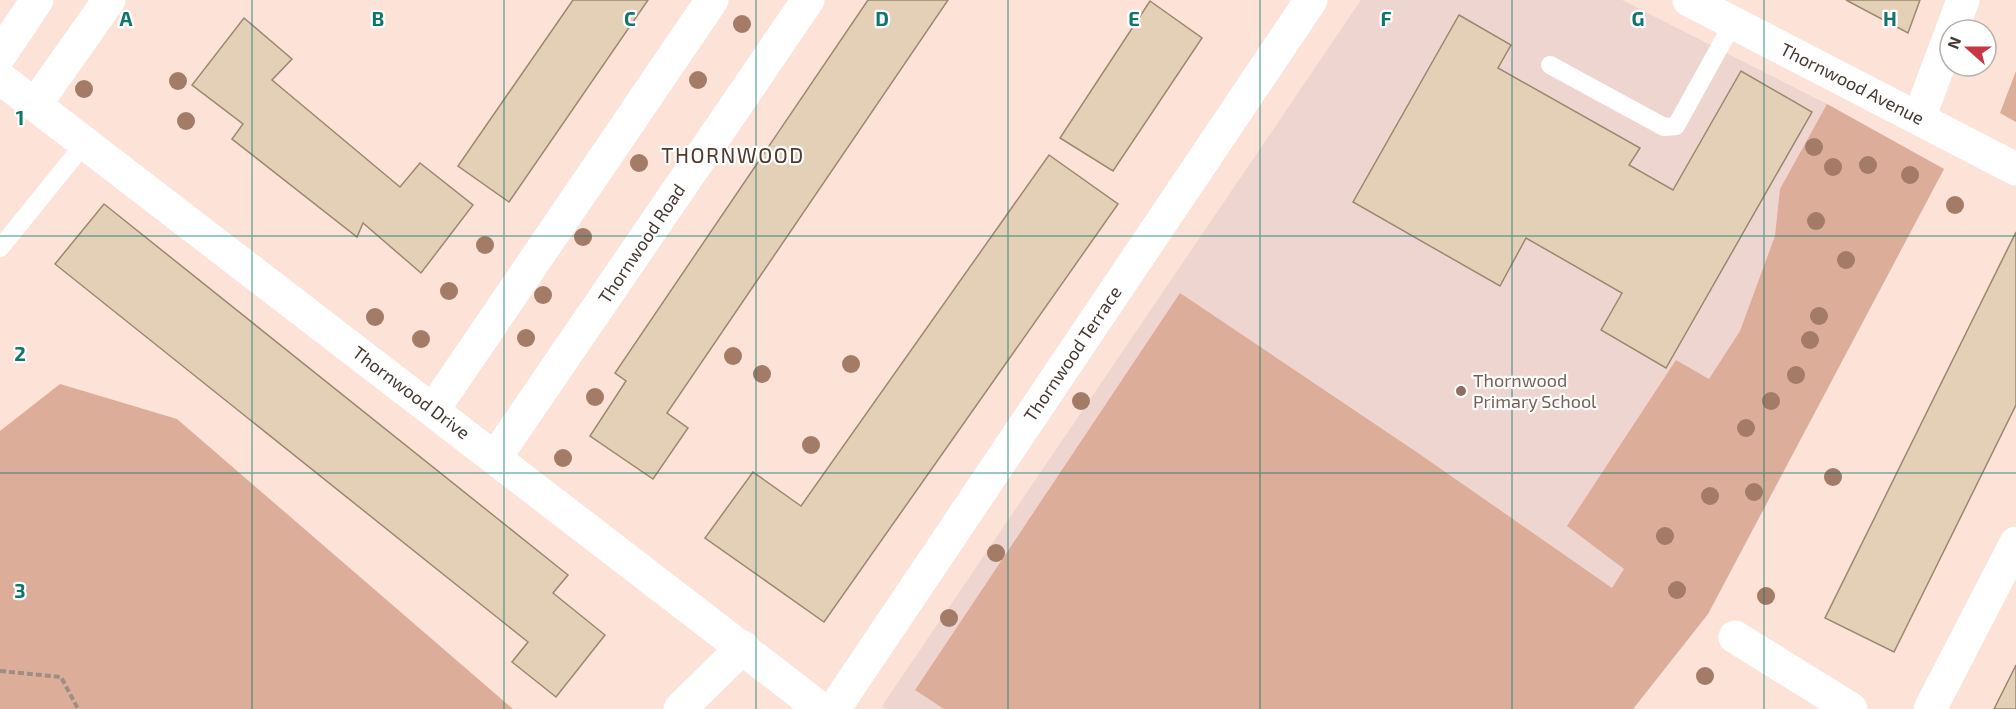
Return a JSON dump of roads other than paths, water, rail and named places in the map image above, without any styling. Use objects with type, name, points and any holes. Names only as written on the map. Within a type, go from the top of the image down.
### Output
[{"type":"street","points":[[0,55],[37,0]]},
{"type":"street","points":[[35,105],[109,0]]},
{"type":"street","points":[[433,410],[712,0]]},
{"type":"street","name":"Thornwood Road","points":[[495,458],[808,0]]},
{"type":"street","name":"Thornwood Terrace","points":[[834,709],[1311,0]]},
{"type":"street","name":"Thornwood Avenue","points":[[1689,0],[2016,169]]},
{"type":"street","points":[[1956,18],[1963,0]]},
{"type":"street","points":[[1919,118],[1938,67]]},
{"type":"street","name":"Thornwood Drive","points":[[0,78],[821,709]]},
{"type":"street","points":[[1930,709],[2016,543]]},
{"type":"street","points":[[1735,637],[1851,709]]},
{"type":"street","points":[[680,709],[742,647]]},
{"type":"lane","points":[[1551,65],[1664,127],[1672,127],[1676,126],[1733,23]]},
{"type":"lane","points":[[0,248],[85,143]]},
{"type":"place","name":"Thornwood Primary School","points":[[1461,391]]},
{"type":"district","name":"THORNWOOD","points":[[733,156]]}]
